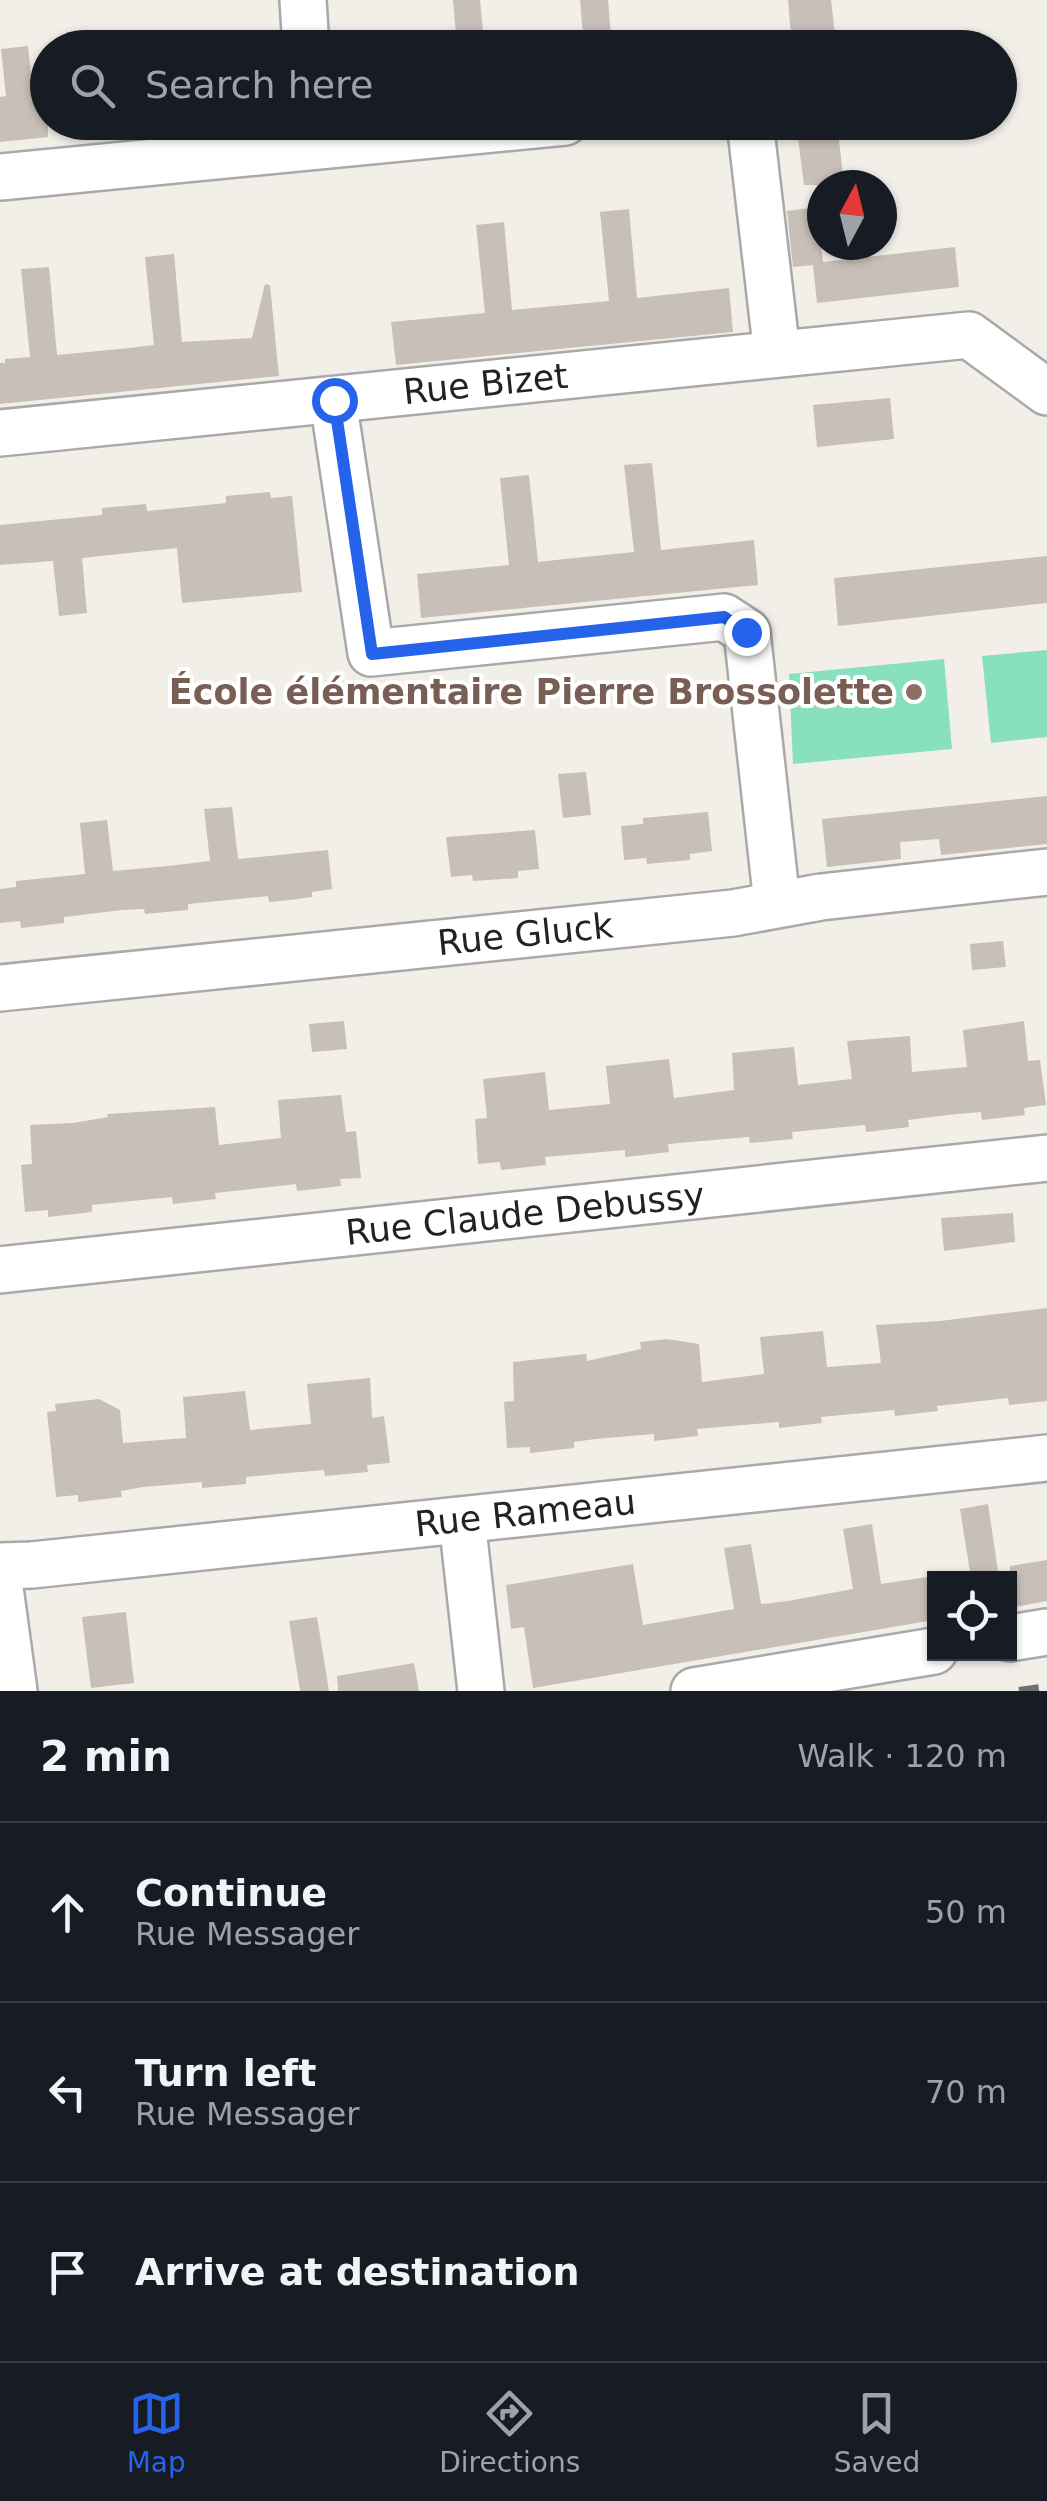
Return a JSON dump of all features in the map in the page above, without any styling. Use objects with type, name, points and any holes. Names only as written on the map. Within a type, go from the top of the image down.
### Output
[{"type":"street","points":[[303,0],[305,30]]},
{"type":"street","points":[[0,178],[277,140]]},
{"type":"street","points":[[752,140],[778,354]]},
{"type":"street","name":"Rue Bizet","points":[[0,433],[969,335],[1047,392]]},
{"type":"street","points":[[334,400],[372,654],[724,617],[746,632],[776,903]]},
{"type":"street","name":"Rue Gluck","points":[[0,988],[733,913],[776,903],[1047,872]]},
{"type":"street","name":"Rue Claude Debussy","points":[[0,1270],[1047,1158]]},
{"type":"street","name":"Rue Rameau","points":[[0,1566],[1047,1458]]},
{"type":"street","points":[[462,1520],[480,1691]]},
{"type":"street","points":[[0,1588],[14,1691]]},
{"type":"street","points":[[1017,1637],[1047,1632]]},
{"type":"street","points":[[694,1691],[927,1652]]},
{"type":"green space","points":[[1047,650],[1047,737],[991,743],[982,656]]},
{"type":"green space","points":[[944,659],[952,749],[793,764],[789,674]]},
{"type":"building","points":[[453,0],[480,0],[483,30],[456,30]]},
{"type":"building","points":[[580,0],[608,0],[610,30],[582,30]]},
{"type":"building","points":[[788,0],[831,0],[834,30],[790,30]]},
{"type":"building","points":[[28,46],[30,139],[0,142],[0,97],[6,96],[1,49]]},
{"type":"building","points":[[798,140],[839,140],[842,170],[807,170],[807,185]]},
{"type":"building","points":[[807,208],[807,260],[897,260],[897,254],[955,247],[959,287],[817,303],[813,265],[793,267],[787,211]]},
{"type":"building","points":[[629,209],[637,298],[729,288],[733,332],[396,365],[391,322],[485,313],[476,225],[504,222],[512,310],[609,301],[600,212]]},
{"type":"building","points":[[174,254],[182,342],[252,338],[265,284],[270,285],[279,376],[0,404],[0,363],[30,357],[21,269],[49,267],[57,355],[129,348],[154,345],[145,257]]},
{"type":"building","points":[[890,398],[894,439],[817,447],[813,405]]},
{"type":"building","points":[[652,463],[661,550],[754,540],[758,585],[421,618],[417,574],[509,565],[500,478],[529,475],[538,562],[634,552],[624,465]]},
{"type":"building","points":[[270,492],[271,498],[292,496],[302,592],[182,603],[177,548],[82,558],[87,613],[59,616],[53,561],[0,565],[0,525],[102,515],[102,508],[146,504],[147,511],[226,503],[226,496]]},
{"type":"building","points":[[1047,556],[1047,603],[838,626],[834,578]]},
{"type":"building","points":[[586,772],[591,815],[563,818],[558,774]]},
{"type":"building","points":[[1047,796],[1047,844],[941,855],[939,839],[900,842],[901,859],[827,867],[822,819]]},
{"type":"building","points":[[232,807],[238,859],[328,850],[332,889],[290,900],[269,902],[268,896],[188,904],[188,910],[145,914],[144,909],[122,910],[64,917],[64,923],[21,928],[20,921],[0,923],[0,889],[16,887],[16,881],[85,874],[80,823],[107,820],[113,871],[168,866],[210,861],[204,809]]},
{"type":"building","points":[[708,812],[712,851],[690,854],[690,860],[647,864],[646,858],[624,860],[621,826],[643,824],[643,818]]},
{"type":"building","points":[[535,830],[539,869],[518,871],[518,878],[473,881],[472,875],[451,877],[446,837]]},
{"type":"building","points":[[1003,941],[1006,967],[972,970],[970,944]]},
{"type":"building","points":[[344,1021],[347,1049],[312,1052],[309,1024]]},
{"type":"building","points":[[1024,1021],[1028,1061],[1040,1060],[1046,1105],[1024,1108],[1025,1115],[982,1120],[981,1112],[908,1120],[909,1127],[866,1132],[865,1125],[792,1132],[793,1139],[750,1143],[749,1137],[668,1144],[669,1152],[625,1157],[625,1150],[545,1157],[546,1165],[501,1170],[500,1162],[478,1164],[475,1119],[487,1118],[483,1079],[545,1072],[549,1110],[610,1104],[606,1066],[669,1059],[674,1098],[734,1090],[732,1053],[794,1047],[798,1085],[852,1079],[847,1041],[910,1036],[912,1072],[967,1067],[963,1030]]},
{"type":"building","points":[[341,1095],[346,1132],[356,1131],[361,1178],[340,1179],[341,1186],[297,1191],[296,1184],[215,1193],[216,1199],[173,1204],[172,1197],[92,1205],[92,1212],[48,1217],[48,1210],[25,1212],[21,1165],[32,1164],[30,1125],[73,1123],[108,1117],[107,1114],[215,1107],[219,1145],[281,1138],[278,1100]]},
{"type":"building","points":[[1013,1213],[1015,1242],[944,1251],[941,1218]]},
{"type":"building","points":[[1047,1308],[1047,1401],[1009,1405],[1008,1398],[937,1406],[938,1411],[895,1416],[894,1410],[821,1417],[822,1423],[779,1428],[779,1422],[697,1429],[698,1436],[654,1441],[654,1434],[595,1439],[574,1442],[574,1448],[530,1453],[530,1447],[507,1448],[504,1402],[514,1401],[513,1362],[586,1354],[587,1361],[641,1349],[640,1342],[667,1339],[699,1344],[702,1382],[764,1374],[760,1337],[823,1331],[827,1367],[881,1363],[876,1325]]},
{"type":"building","points":[[370,1378],[372,1418],[384,1416],[390,1463],[367,1465],[368,1472],[325,1476],[324,1470],[277,1474],[246,1477],[246,1484],[202,1488],[202,1482],[143,1487],[121,1491],[122,1497],[78,1502],[78,1495],[56,1497],[47,1412],[56,1411],[55,1404],[99,1399],[120,1410],[123,1443],[186,1438],[183,1397],[245,1391],[250,1430],[311,1424],[307,1384]]},
{"type":"building","points":[[988,1504],[998,1571],[970,1571],[960,1509]]},
{"type":"building","points":[[872,1524],[881,1584],[927,1577],[927,1621],[533,1688],[524,1627],[511,1629],[506,1585],[633,1564],[643,1625],[734,1609],[724,1548],[751,1544],[761,1604],[788,1601],[853,1589],[843,1529]]},
{"type":"building","points":[[1047,1560],[1047,1601],[1017,1607],[1017,1571],[1010,1571],[1010,1566]]},
{"type":"building","points":[[126,1612],[134,1683],[91,1688],[82,1617]]},
{"type":"building","points":[[317,1617],[329,1691],[300,1691],[289,1621]]},
{"type":"building","points":[[414,1663],[419,1691],[338,1691],[337,1676]]},
{"type":"railway","points":[[1019,1691],[1047,1687]]},
{"type":"place","name":"École élémentaire Pierre Brossolette","points":[[914,692]]},
{"type":"route","points":[[334,400],[372,654],[724,617],[746,632]]}]
